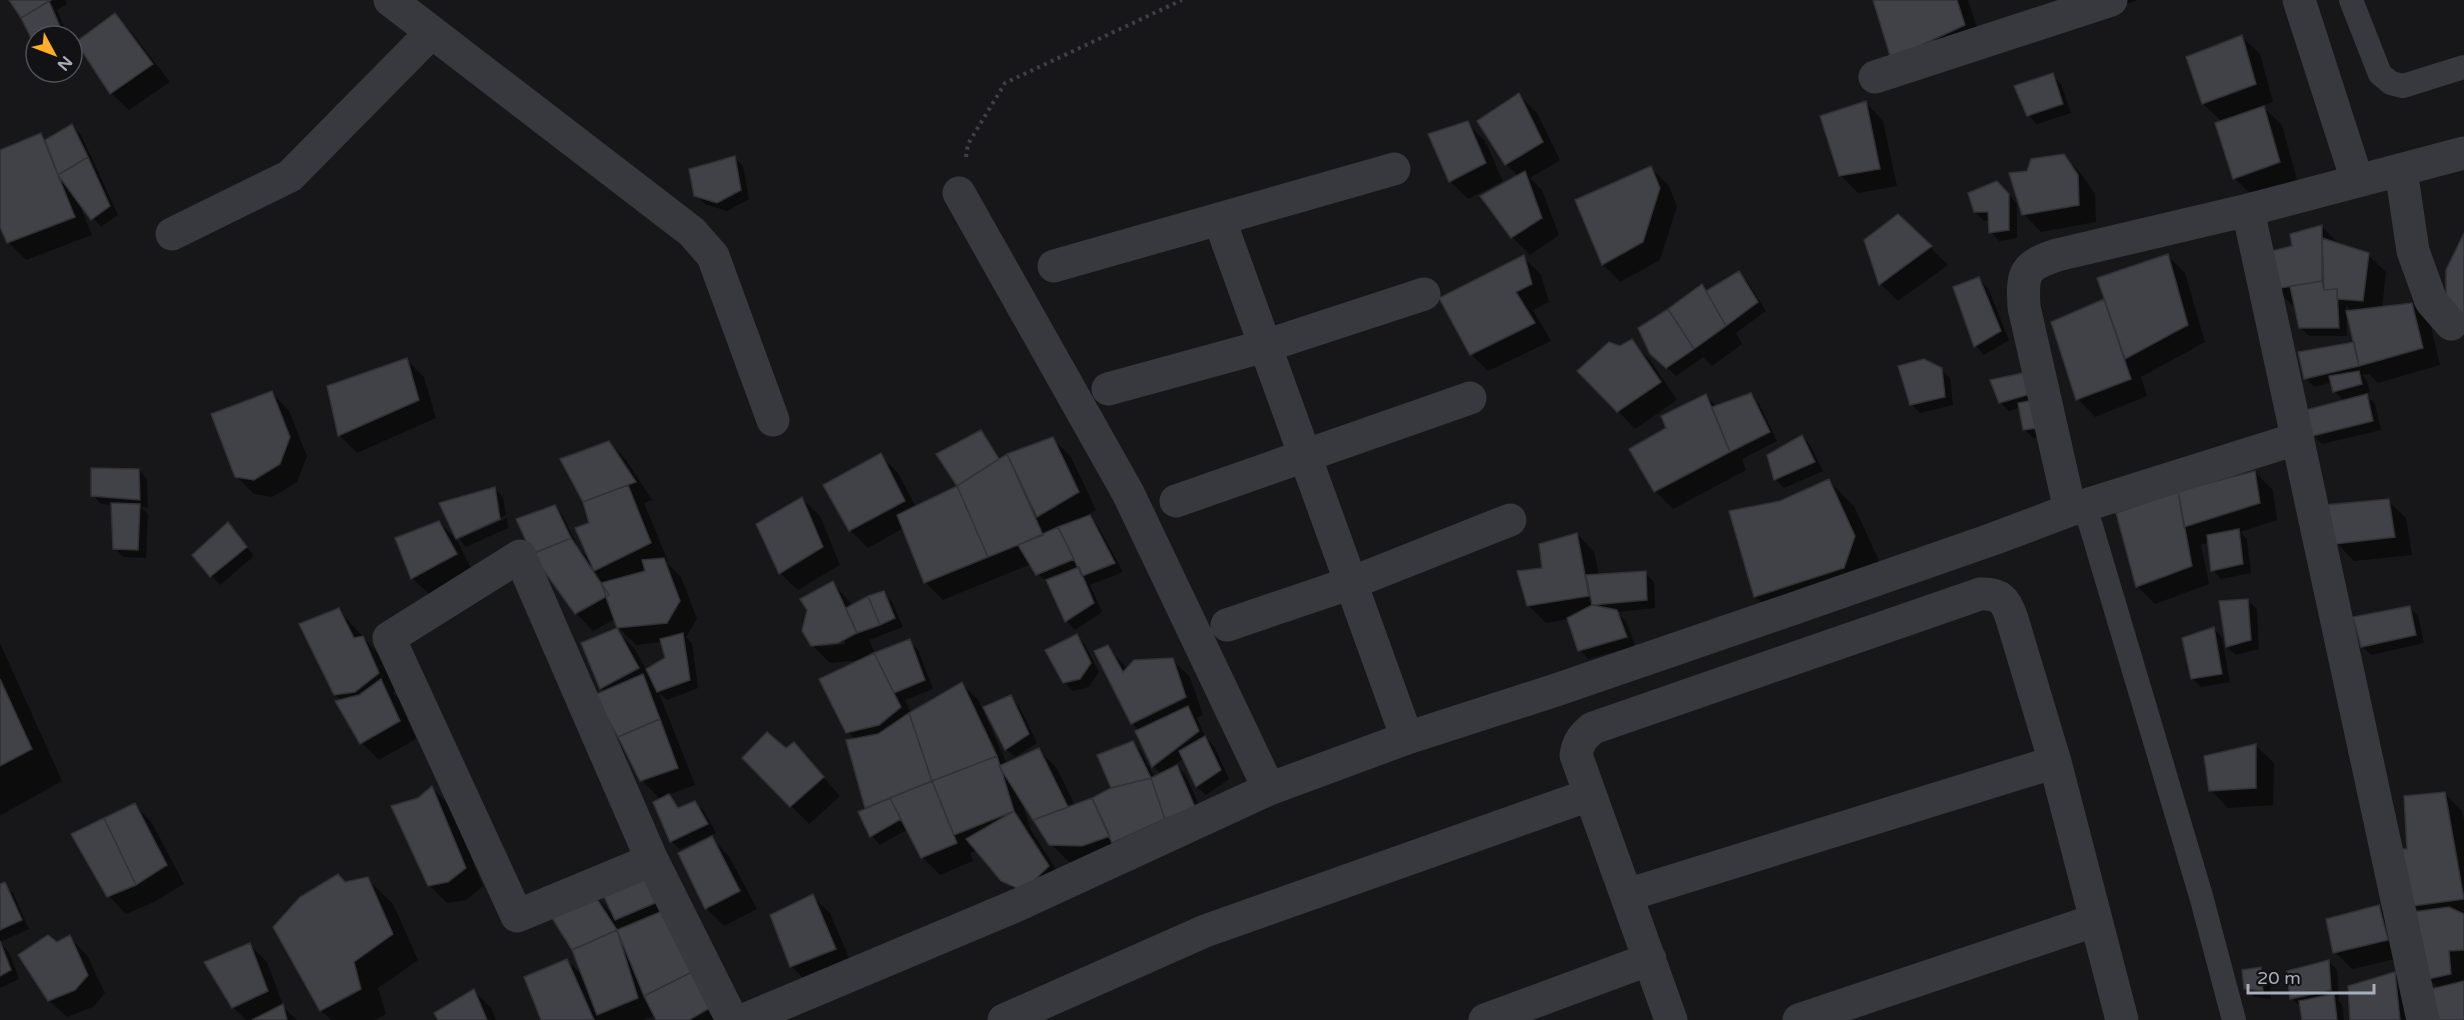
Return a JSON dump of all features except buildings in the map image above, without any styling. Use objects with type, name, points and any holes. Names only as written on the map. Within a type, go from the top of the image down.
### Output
[{"type":"street","points":[[390,0],[692,232],[713,256],[773,420]]},
{"type":"street","points":[[1875,77],[2111,0]]},
{"type":"street","points":[[2299,0],[2357,180]]},
{"type":"street","points":[[172,234],[290,176],[431,33]]},
{"type":"street","points":[[2078,508],[2024,307],[2023,285],[2027,272],[2033,264],[2057,255],[2248,210],[2464,153]]},
{"type":"street","points":[[1054,266],[1220,221],[1394,170]]},
{"type":"street","points":[[2401,170],[2412,251],[2432,301],[2451,324]]},
{"type":"street","points":[[959,193],[1128,493],[1269,789]]},
{"type":"street","points":[[2248,210],[2423,1020]]},
{"type":"street","points":[[1220,221],[1407,738]]},
{"type":"street","points":[[1108,389],[1265,346],[1424,294]]},
{"type":"street","points":[[1176,501],[1470,398]]},
{"type":"street","points":[[744,1020],[1013,907],[1269,789],[1407,738],[1556,690],[1828,597],[2078,508],[2296,439]]},
{"type":"street","points":[[1227,625],[1351,583],[1510,520]]},
{"type":"street","points":[[652,860],[518,915],[389,638],[520,556],[652,860],[732,1020]]},
{"type":"street","points":[[1671,1020],[1589,795],[1576,754],[1578,744],[1593,728],[1980,594],[1993,593],[2001,597],[2007,605],[2055,762],[2122,1020]]},
{"type":"street","points":[[1627,895],[2055,762]]},
{"type":"street","points":[[1004,1020],[1205,932],[1589,795]]},
{"type":"street","points":[[1799,1020],[2096,920]]},
{"type":"street","points":[[1485,1020],[1650,959]]},
{"type":"lane","points":[[2351,0],[2380,74],[2385,79],[2403,86],[2464,67]]},
{"type":"lane","points":[[2078,508],[2201,896],[2234,1020]]},
{"type":"path","points":[[959,193],[968,144],[1005,83],[1182,0]]}]
